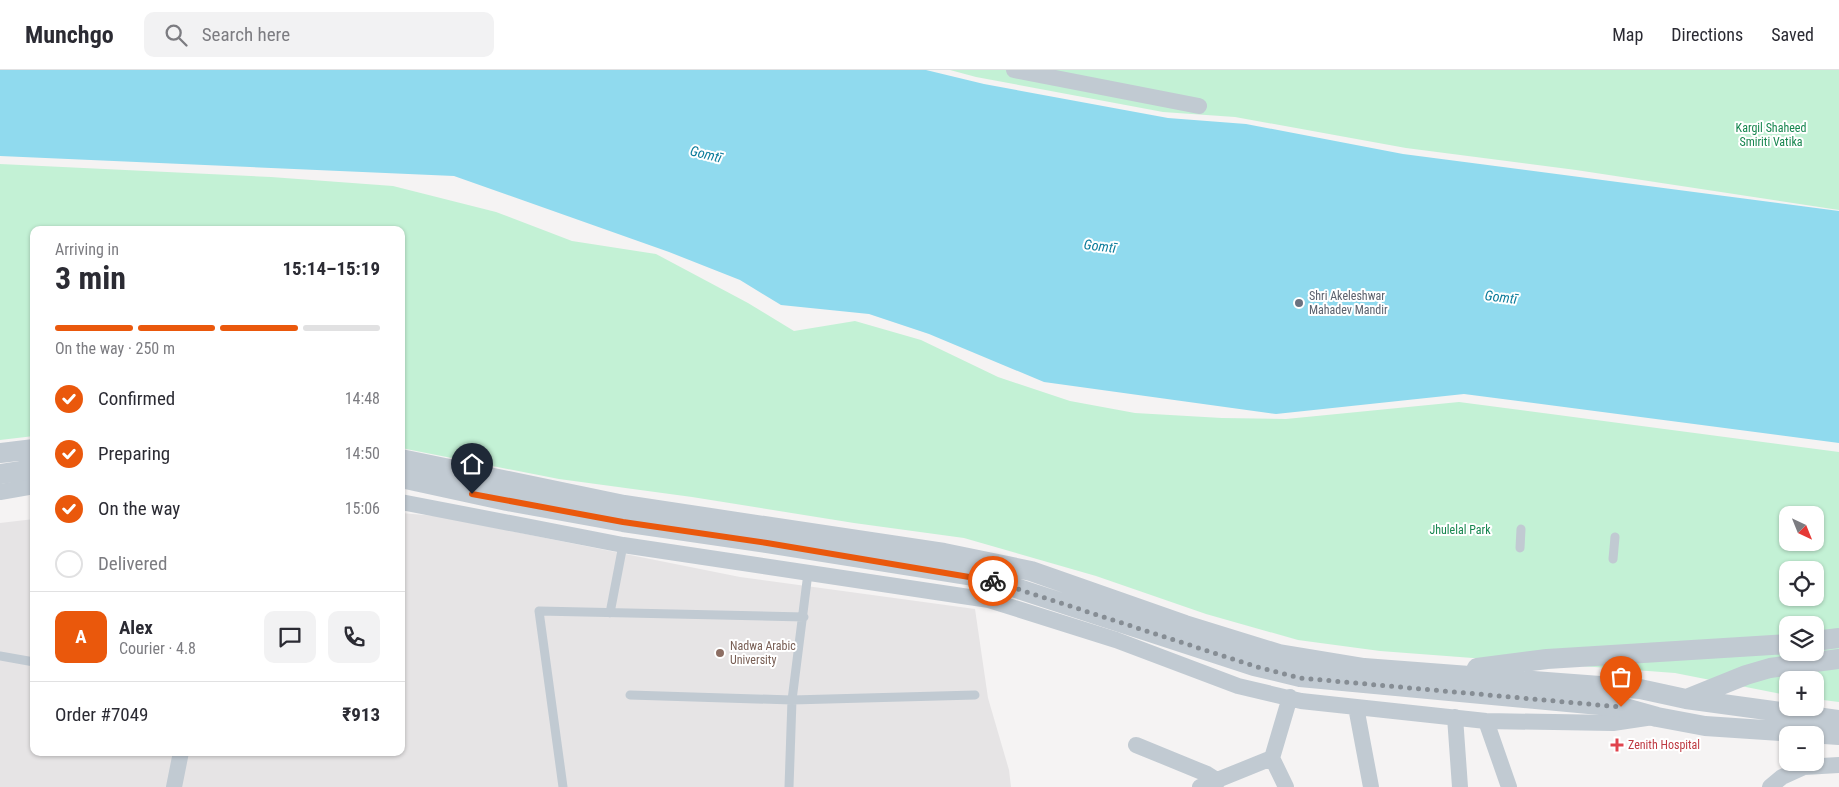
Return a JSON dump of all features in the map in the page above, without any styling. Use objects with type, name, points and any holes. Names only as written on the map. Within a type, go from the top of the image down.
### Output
[{"type":"street","points":[[1014,70],[1199,106]]},
{"type":"street","points":[[0,453],[30,449]]},
{"type":"street","points":[[405,459],[624,505],[944,553],[1031,571],[1185,625],[1280,654],[1364,668],[1640,689],[1686,699],[1839,720]]},
{"type":"street","points":[[0,474],[30,470]]},
{"type":"street","points":[[405,479],[507,501],[613,520],[985,578],[1254,666],[1300,678],[1621,707],[1705,726],[1839,736]]},
{"type":"street","points":[[0,492],[30,487]]},
{"type":"street","points":[[405,503],[623,545],[989,600],[1116,640],[1238,686],[1301,701],[1356,707],[1486,721],[1612,723],[1657,716],[1686,699],[1746,675],[1770,668],[1839,659]]},
{"type":"street","points":[[1824,640],[1839,638]]},
{"type":"street","points":[[1432,673],[1547,659],[1779,645]]},
{"type":"street","points":[[1286,787],[1272,758],[1290,697]]},
{"type":"street","points":[[1356,707],[1371,787]]},
{"type":"street","points":[[1455,717],[1460,787]]},
{"type":"street","points":[[1486,721],[1509,787]]},
{"type":"street","points":[[1136,745],[1206,774],[1218,781]]},
{"type":"street","points":[[174,787],[180,756]]},
{"type":"street","points":[[1200,787],[1272,758]]},
{"type":"street","points":[[1770,787],[1782,777],[1804,767],[1839,765]]},
{"type":"lane","points":[[1520,548],[1521,530]]},
{"type":"lane","points":[[1613,559],[1615,537]]},
{"type":"lane","points":[[610,612],[623,545]]},
{"type":"lane","points":[[789,787],[792,700],[804,617],[808,573]]},
{"type":"lane","points":[[563,787],[539,611],[804,617]]},
{"type":"lane","points":[[0,656],[30,661]]},
{"type":"lane","points":[[630,695],[792,700],[975,694]]},
{"type":"shaded area","name":"Nadwa Arabic University","points":[[405,513],[436,516],[740,577],[975,609],[988,698],[1009,770],[1011,787],[0,787],[0,523],[30,519],[30,756],[405,756]]},
{"type":"green space","name":"Kargil Shaheed Smiriti Vatika","points":[[950,70],[1839,70],[1839,210],[1576,170],[1406,148],[1235,117],[1163,112],[976,77]]},
{"type":"green space","name":"Jhulelal Park","points":[[0,164],[271,177],[393,186],[496,212],[572,241],[656,254],[748,303],[794,331],[855,321],[921,340],[998,377],[1070,401],[1135,413],[1222,418],[1286,419],[1459,402],[1839,452],[1839,702],[1824,700],[1824,671],[1779,671],[1779,693],[1675,673],[1380,651],[1298,640],[1206,614],[1096,576],[964,538],[559,479],[405,449],[405,226],[30,226],[30,436],[0,440]]},
{"type":"water","name":"Gomtī","points":[[0,70],[926,70],[984,84],[1168,118],[1246,124],[1403,154],[1839,211],[1839,443],[1464,394],[1276,414],[1044,382],[929,334],[869,314],[781,305],[740,280],[669,252],[454,176],[0,156]]},
{"type":"way so far","points":[[993,581],[1254,666],[1300,678],[1621,707]]},
{"type":"place","name":"Shri Akeleshwar Mahadev Mandir","points":[[1299,303]]},
{"type":"place","name":"Nadwa Arabic University","points":[[720,653]]},
{"type":"place","name":"Zenith Hospital","points":[[1617,745]]},
{"type":"route","points":[[472,494],[623,522],[767,543],[985,578],[993,581]]}]
